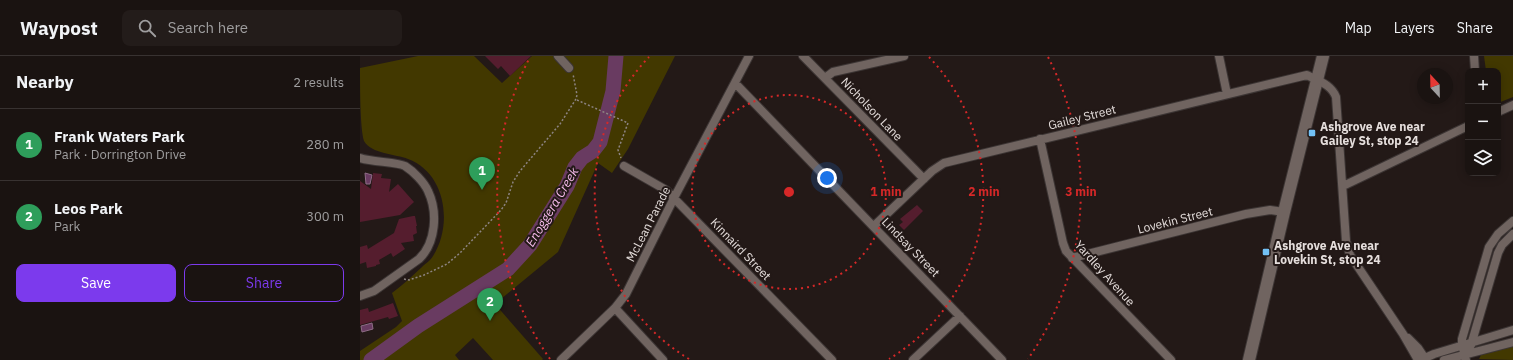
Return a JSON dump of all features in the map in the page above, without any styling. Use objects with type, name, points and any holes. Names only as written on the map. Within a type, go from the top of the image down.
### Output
[{"type":"main road","points":[[1249,360],[1323,56]]},
{"type":"street","points":[[558,56],[569,68]]},
{"type":"street","name":"McLean Parade","points":[[561,360],[615,308],[626,294],[674,198],[749,56]]},
{"type":"street","name":"Nicholson Lane","points":[[803,56],[924,179]]},
{"type":"street","points":[[825,78],[833,72],[904,56]]},
{"type":"street","points":[[1219,56],[1227,94]]},
{"type":"street","points":[[1474,56],[1475,68]]},
{"type":"street","name":"Gailey Street","points":[[874,226],[932,171],[944,163],[1307,75],[1318,80]]},
{"type":"street","points":[[1318,80],[1334,90],[1336,97],[1346,241],[1350,256],[1403,334],[1418,348],[1423,359],[1462,345],[1513,330]]},
{"type":"street","name":"Lindsay Street","points":[[735,83],[1002,360]]},
{"type":"street","points":[[1501,111],[1513,105]]},
{"type":"street","points":[[1343,186],[1465,127]]},
{"type":"street","name":"Yardley Avenue","points":[[1040,140],[1066,251],[1171,360]]},
{"type":"street","points":[[360,158],[403,165],[412,171],[428,189],[431,200],[434,228],[429,246],[419,259],[374,291],[360,296]]},
{"type":"street","name":"Kinnaird Street","points":[[624,166],[666,190],[832,360]]},
{"type":"street","name":"Lovekin Street","points":[[1072,258],[1246,214],[1270,210],[1284,212]]},
{"type":"street","points":[[1465,357],[1462,345],[1462,335],[1488,247],[1498,234],[1513,221]]},
{"type":"street","points":[[1465,357],[1472,342],[1498,253],[1513,234]]},
{"type":"street","points":[[615,308],[663,360]]},
{"type":"street","points":[[913,360],[960,316]]},
{"type":"street","points":[[1444,360],[1465,357],[1513,342]]},
{"type":"path","points":[[398,274],[403,279],[409,280],[424,275],[447,264],[460,253],[501,210],[506,203],[513,182],[520,171],[560,124],[576,99],[577,95],[574,75],[569,68]]},
{"type":"path","points":[[576,99],[628,123],[618,150],[624,166]]},
{"type":"shaded area","points":[[418,56],[474,56],[502,83],[532,56],[675,56],[628,149],[612,173],[598,163],[558,252],[495,304],[543,359],[542,360],[493,360],[473,338],[455,355],[459,360],[360,360],[360,351],[396,327],[402,321],[392,293],[432,257],[439,244],[443,230],[444,215],[442,201],[438,188],[431,176],[421,166],[408,159],[372,149],[364,141],[363,135],[360,106],[360,68]]},
{"type":"shaded area","points":[[1484,56],[1513,56],[1513,97],[1501,102],[1501,68],[1486,68]]},
{"type":"shaded area","points":[[365,173],[372,175],[370,184],[366,184]]},
{"type":"shaded area","points":[[372,323],[373,329],[362,332],[361,326]]},
{"type":"shaded area","points":[[1513,346],[1513,360],[1479,359],[1481,355]]},
{"type":"building","points":[[485,56],[531,56],[510,76],[501,66],[498,69]]},
{"type":"building","points":[[373,173],[382,174],[381,178],[391,179],[389,192],[398,184],[414,202],[400,215],[360,222],[360,181],[371,189]]},
{"type":"building","points":[[917,205],[923,211],[904,230],[899,225],[903,222],[900,219]]},
{"type":"building","points":[[415,216],[417,226],[417,233],[413,235],[414,241],[401,243],[405,249],[393,257],[391,253],[379,260],[380,264],[376,266],[367,268],[366,262],[360,264],[360,247],[367,245],[368,249],[394,233],[399,219]]},
{"type":"building","points":[[393,303],[398,316],[389,319],[388,317],[360,325],[360,310],[368,308],[369,312]]},
{"type":"waterway","name":"Enoggera Creek","points":[[371,360],[418,326],[508,269],[530,245],[567,186],[575,167],[582,158],[593,151],[600,142],[613,91],[616,56]]},
{"type":"place","name":"Ashgrove Ave near Gailey St, stop 24","points":[[1312,133]]},
{"type":"place","name":"Frank Waters Park","points":[[482,190]]},
{"type":"place","name":"Ashgrove Ave near Lovekin St, stop 24","points":[[1266,252]]},
{"type":"place","name":"Leos Park","points":[[490,321]]}]
